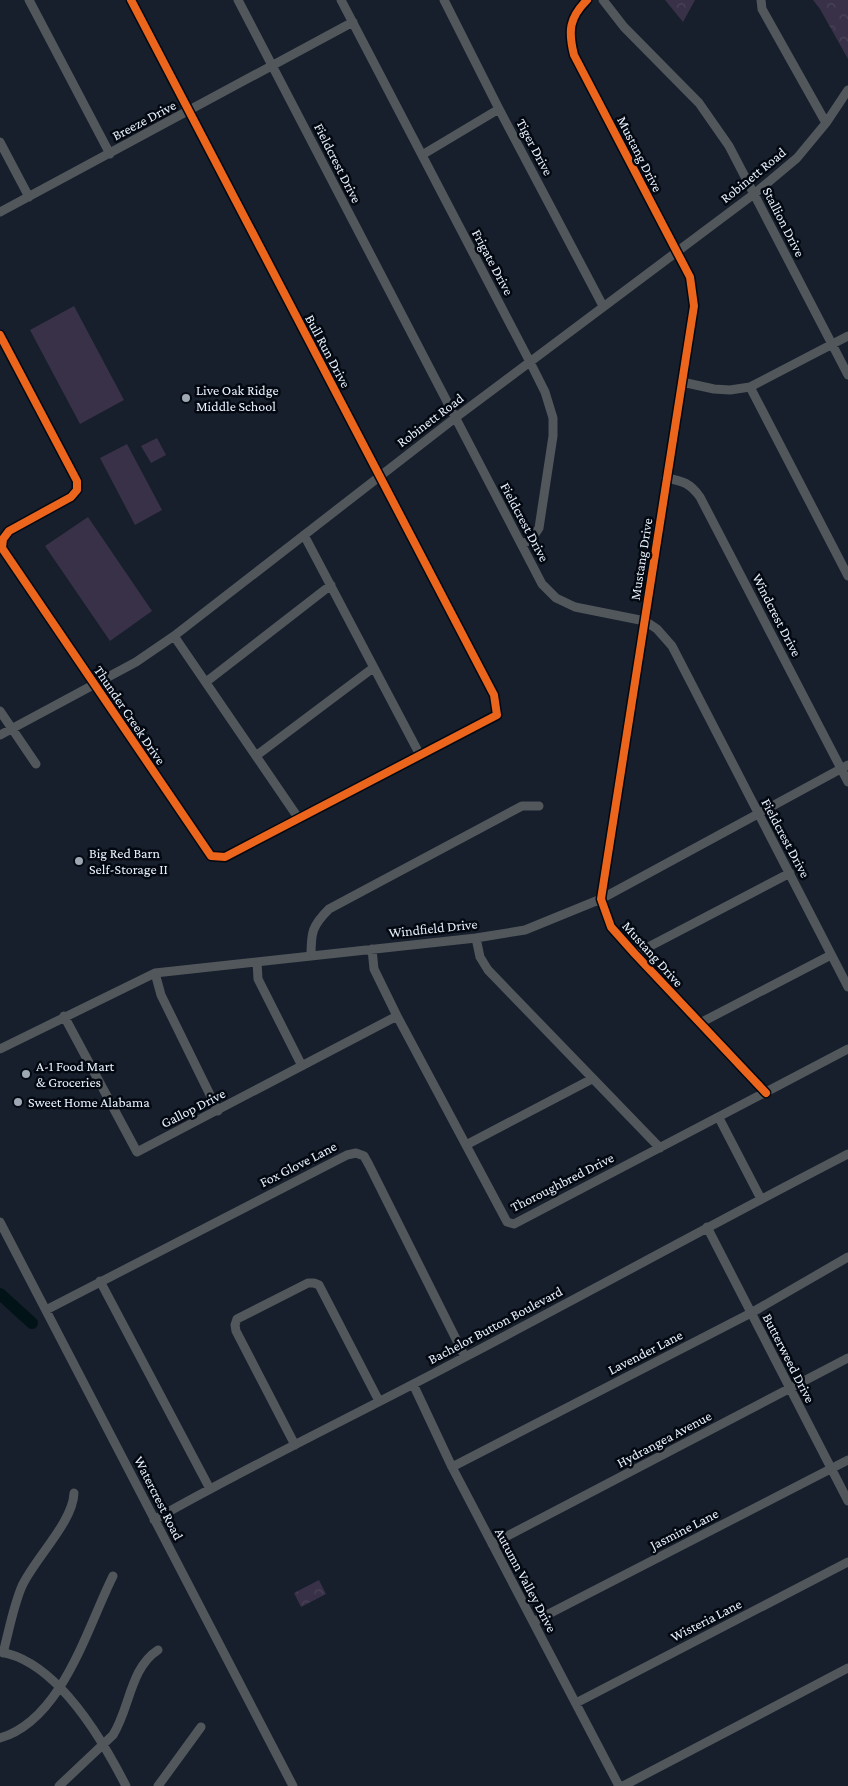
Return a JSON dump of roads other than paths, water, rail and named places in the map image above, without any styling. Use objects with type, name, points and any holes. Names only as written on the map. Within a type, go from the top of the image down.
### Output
[{"type":"street","points":[[29,0],[110,154]]},
{"type":"street","name":"Bull Run Drive","points":[[131,0],[494,695],[497,715]]},
{"type":"street","name":"Fieldcrest Drive","points":[[238,0],[542,584],[556,598],[575,607],[645,621],[657,629],[672,646],[848,987]]},
{"type":"street","name":"Frigate Drive","points":[[341,0],[530,362],[549,404],[553,418],[553,436],[539,528],[531,540],[522,544]]},
{"type":"street","name":"Tiger Drive","points":[[444,0],[603,306]]},
{"type":"street","name":"Mustang Drive","points":[[587,0],[576,11],[570,29],[570,41],[574,54],[690,277],[694,306],[601,899],[611,927],[766,1093]]},
{"type":"street","name":"Stallion Drive","points":[[603,0],[624,27],[699,102],[729,146],[848,375]]},
{"type":"street","points":[[761,0],[762,9],[826,123]]},
{"type":"street","name":"Breeze Drive","points":[[0,212],[353,22]]},
{"type":"street","name":"Robinett Road","points":[[0,735],[136,662],[174,636],[455,418],[754,194],[797,158],[826,123],[848,90]]},
{"type":"street","points":[[422,155],[499,109]]},
{"type":"street","points":[[0,142],[29,197]]},
{"type":"street","name":"Thunder Creek Drive","points":[[0,335],[77,481],[77,490],[71,497],[9,531],[3,539],[2,548],[211,856],[225,857],[497,715]]},
{"type":"street","points":[[682,382],[714,389],[730,390],[750,387],[848,336]]},
{"type":"street","points":[[750,387],[848,576]]},
{"type":"street","name":"Windcrest Drive","points":[[666,478],[684,481],[694,488],[700,497],[844,767],[848,782]]},
{"type":"street","points":[[304,535],[420,755]]},
{"type":"street","points":[[206,682],[331,585]]},
{"type":"street","points":[[174,636],[299,819]]},
{"type":"street","points":[[256,756],[373,668]]},
{"type":"street","points":[[0,711],[36,764]]},
{"type":"street","name":"Windfield Drive","points":[[0,1049],[155,973],[476,938],[524,930],[601,899],[844,767]]},
{"type":"street","points":[[311,956],[311,933],[319,918],[329,909],[522,806],[539,806]]},
{"type":"street","points":[[635,954],[790,873]]},
{"type":"street","points":[[476,938],[480,957],[488,970],[660,1148]]},
{"type":"street","name":"Thoroughbred Drive","points":[[372,949],[374,969],[397,1016],[507,1222],[514,1224],[848,1050]]},
{"type":"street","points":[[700,1023],[831,955]]},
{"type":"street","points":[[257,962],[258,978],[302,1066]]},
{"type":"street","points":[[155,973],[161,994],[218,1111]]},
{"type":"street","name":"Gallop Drive","points":[[64,1016],[137,1152],[397,1016]]},
{"type":"street","points":[[466,1145],[592,1078]]},
{"type":"street","points":[[719,1118],[761,1199]]},
{"type":"street","name":"Fox Glove Lane","points":[[46,1310],[347,1154],[356,1153],[364,1156],[369,1165],[465,1357]]},
{"type":"street","name":"Bachelor Button Boulevard","points":[[154,1520],[210,1488],[465,1357],[707,1227],[848,1154]]},
{"type":"street","name":"Watercrest Road","points":[[0,1222],[293,1786]]},
{"type":"street","name":"Butterweed Drive","points":[[707,1227],[848,1500]]},
{"type":"street","name":"Lavender Lane","points":[[452,1467],[751,1313],[848,1257]]},
{"type":"street","points":[[100,1281],[210,1488]]},
{"type":"street","points":[[295,1444],[236,1331],[235,1325],[238,1319],[308,1283],[319,1285],[379,1401]]},
{"type":"street","name":"Hydrangea Avenue","points":[[492,1544],[848,1358]]},
{"type":"street","name":"Autumn Valley Drive","points":[[413,1384],[452,1467],[621,1786]]},
{"type":"street","name":"Jasmine Lane","points":[[533,1622],[848,1460]]},
{"type":"street","points":[[74,1494],[74,1502],[66,1518],[33,1566],[22,1587],[1,1652],[39,1669],[60,1687],[84,1717],[126,1786]]},
{"type":"street","name":"Wisteria Lane","points":[[576,1703],[848,1562]]},
{"type":"street","points":[[0,1738],[16,1733],[39,1715],[60,1687],[113,1576]]},
{"type":"street","points":[[59,1786],[113,1735],[119,1725],[127,1700],[142,1666],[149,1656],[158,1650]]},
{"type":"street","points":[[621,1786],[848,1668]]},
{"type":"street","points":[[158,1786],[201,1726]]},
{"type":"waterway","points":[[0,1294],[32,1323]]},
{"type":"place","name":"Live Oak Ridge Middle School","points":[[186,398]]},
{"type":"place","name":"Big Red Barn Self-Storage II","points":[[79,861]]},
{"type":"place","name":"A-1 Food Mart & Groceries","points":[[26,1074]]},
{"type":"place","name":"Sweet Home Alabama","points":[[18,1102]]}]
